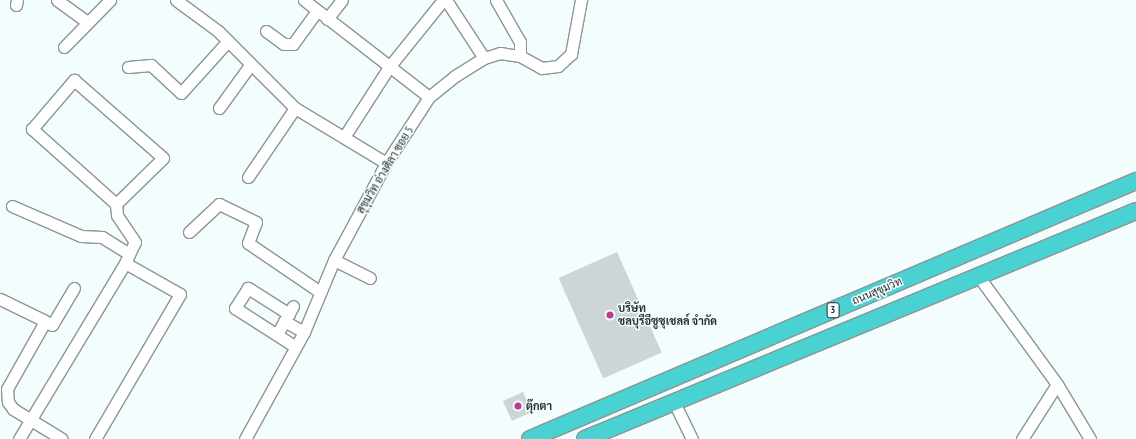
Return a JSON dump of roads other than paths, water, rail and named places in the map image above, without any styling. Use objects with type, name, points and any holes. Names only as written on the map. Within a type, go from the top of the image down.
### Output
[{"type":"highway","name":"ถนนสุขุมวิท","points":[[530,439],[1136,181]]},
{"type":"highway","name":"3","points":[[586,439],[606,435],[674,402],[1136,211]]},
{"type":"street","points":[[57,0],[87,22]]},
{"type":"street","points":[[64,47],[110,0]]},
{"type":"street","points":[[176,0],[228,41],[295,108],[386,163]]},
{"type":"street","points":[[304,0],[429,97]]},
{"type":"street","points":[[327,19],[342,0]]},
{"type":"street","points":[[344,138],[389,67],[443,0]]},
{"type":"street","points":[[446,0],[484,58]]},
{"type":"street","points":[[496,0],[520,42],[520,56]]},
{"type":"street","name":"สุขุมวิท อ่างศิลา ซอย 5","points":[[245,439],[304,332],[334,260],[386,163],[429,97],[455,76],[484,58],[500,53],[520,56],[542,68],[558,66],[570,54],[581,0]]},
{"type":"street","points":[[266,31],[284,44],[293,44],[317,11]]},
{"type":"street","points":[[128,67],[151,65],[181,93],[228,41]]},
{"type":"street","points":[[219,108],[251,64]]},
{"type":"street","points":[[19,439],[127,258],[135,242],[116,215],[116,204],[163,158],[74,80],[32,129],[116,204]]},
{"type":"street","points":[[248,177],[295,108]]},
{"type":"street","points":[[189,232],[219,204],[256,222],[248,243],[320,292]]},
{"type":"street","points":[[12,206],[81,236],[102,237],[127,258],[180,294],[95,439]]},
{"type":"street","points":[[334,260],[370,278]]},
{"type":"street","points":[[979,277],[1057,384],[1090,439]]},
{"type":"street","points":[[0,299],[52,325],[74,288]]},
{"type":"street","points":[[296,346],[235,308],[248,288],[289,313],[304,332]]},
{"type":"street","points":[[277,334],[289,313]]},
{"type":"street","points":[[43,320],[44,325],[4,387],[4,404],[62,439]]},
{"type":"street","points":[[1022,439],[1057,384]]},
{"type":"street","points":[[674,402],[692,439]]},
{"type":"place","name":"บริษัท ชลบุรีอีซูซุเชลล์ จำกัด","points":[[610,315]]},
{"type":"place","name":"ตุ๊กตา","points":[[518,406]]}]
